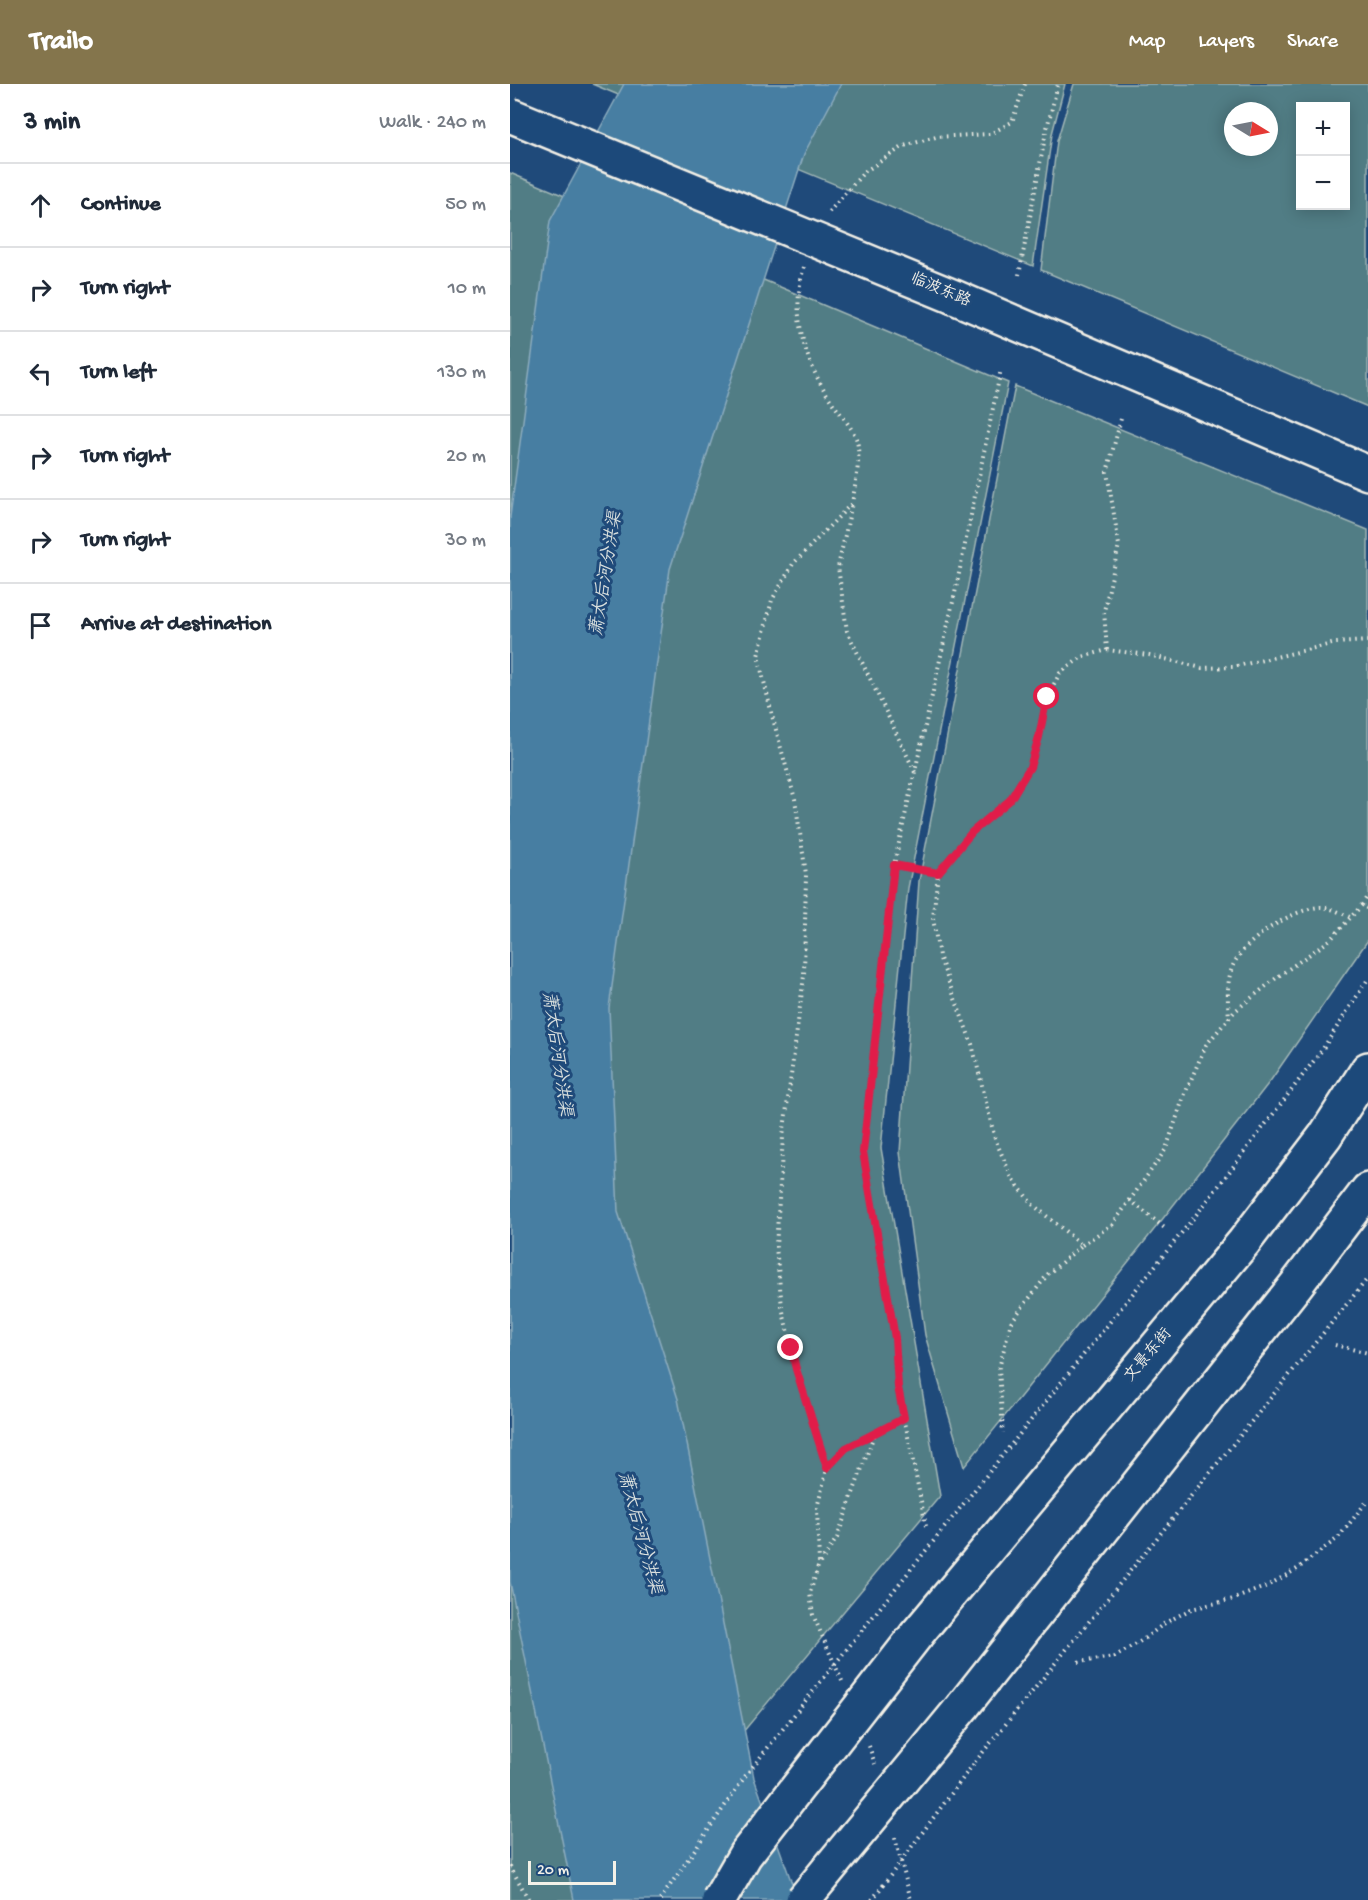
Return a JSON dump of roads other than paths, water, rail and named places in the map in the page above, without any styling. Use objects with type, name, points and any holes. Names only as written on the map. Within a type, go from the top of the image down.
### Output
[{"type":"main road","name":"临波东路","points":[[510,115],[954,297],[1368,474]]},
{"type":"main road","name":"文景东街","points":[[719,1900],[745,1855],[917,1634],[1244,1242],[1325,1136],[1368,1069]]},
{"type":"main road","points":[[803,1900],[963,1706],[1296,1285],[1368,1190]]},
{"type":"water","name":"萧太后河分洪渠","points":[[624,84],[841,84],[804,154],[670,569],[609,1008],[618,1212],[678,1399],[754,1778],[798,1900],[574,1900],[510,1582],[510,517],[550,221]]}]
